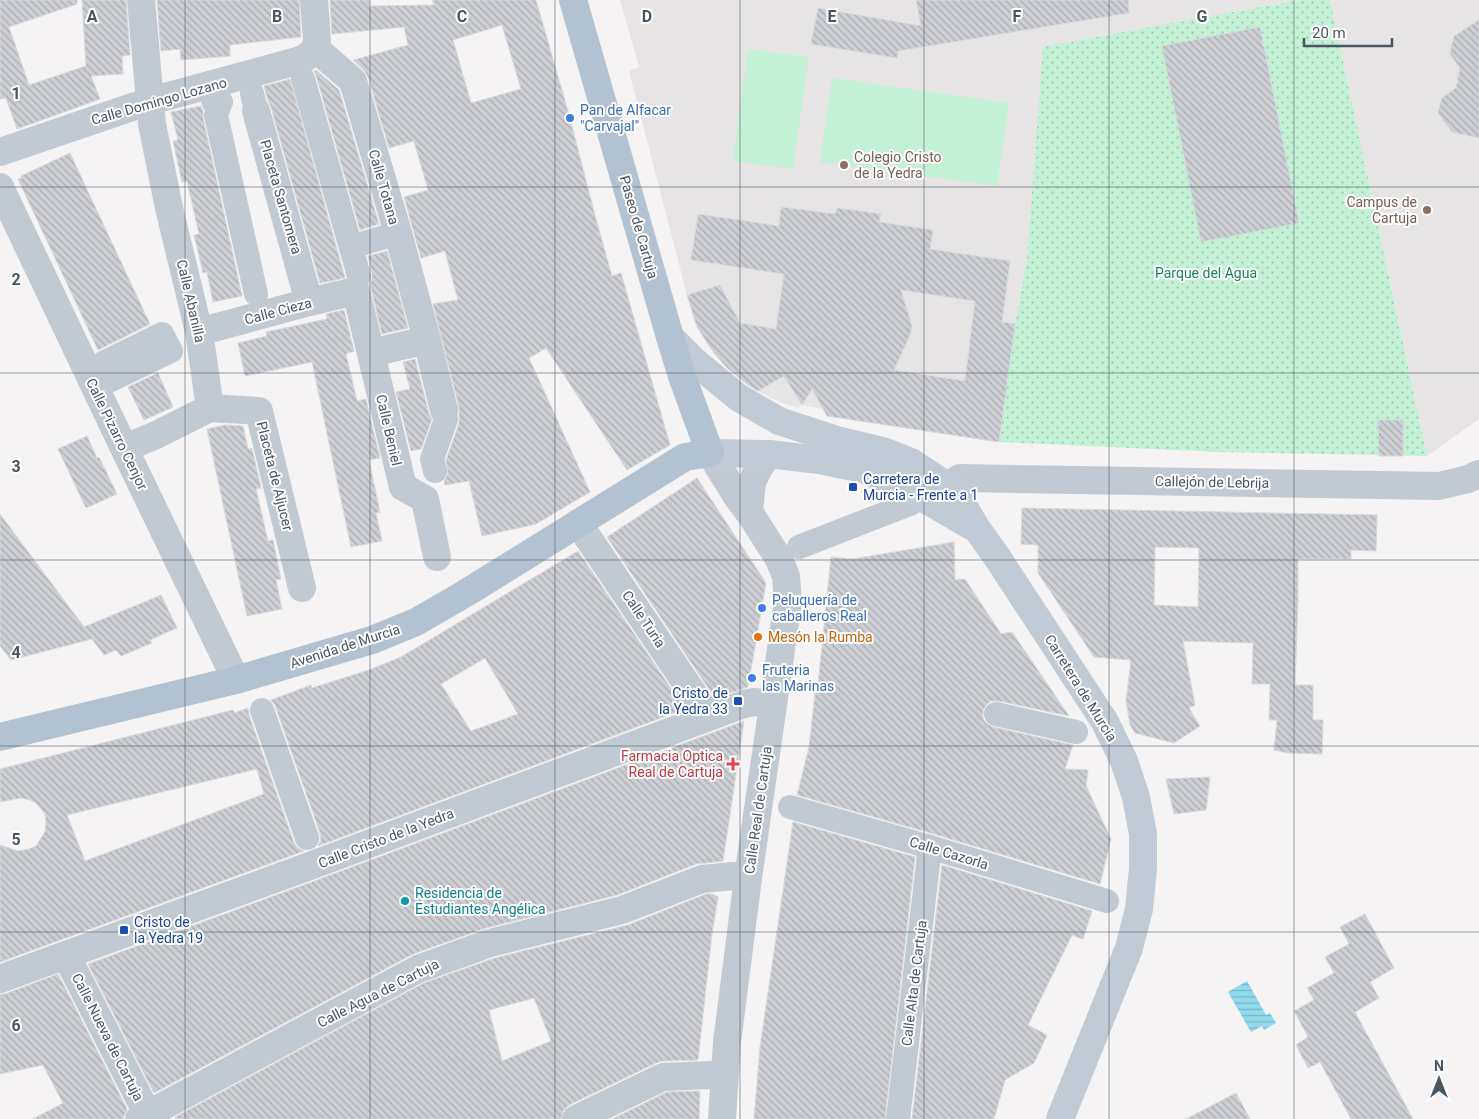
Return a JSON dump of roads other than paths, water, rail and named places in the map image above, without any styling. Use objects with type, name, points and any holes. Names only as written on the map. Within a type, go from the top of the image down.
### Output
[{"type":"main road","name":"Paseo de Cartuja","points":[[573,0],[670,337],[710,453]]},
{"type":"main road","name":"Carretera de Murcia","points":[[670,337],[694,361],[739,398],[779,421],[848,444],[883,451],[911,462],[947,486],[962,504],[1106,722],[1124,761],[1136,797],[1143,834],[1144,869],[1139,909],[1129,948],[1060,1119]]},
{"type":"main road","name":"Carretera de Murcia","points":[[710,453],[769,454],[819,460],[862,469],[913,492],[977,529]]},
{"type":"main road","name":"Avenida de Murcia","points":[[0,737],[236,680],[372,640],[416,622],[466,594],[685,457],[710,453]]},
{"type":"main road","name":"Carretera de Murcia","points":[[862,469],[883,466],[947,486]]},
{"type":"street","name":"Calle Abanilla","points":[[141,0],[152,124],[169,208],[199,332],[210,408]]},
{"type":"street","points":[[314,0],[316,49]]},
{"type":"street","name":"Calle Domingo Lozano","points":[[0,152],[150,101],[297,61],[305,58],[316,49]]},
{"type":"street","name":"Calle Totana","points":[[316,49],[353,81],[427,340],[446,419],[432,459],[435,471]]},
{"type":"street","name":"Calle Beniel","points":[[302,79],[351,247],[371,353],[403,487],[425,499],[437,557]]},
{"type":"street","points":[[212,97],[214,103],[221,102],[216,115],[256,294]]},
{"type":"street","name":"Placeta Santomera","points":[[254,102],[309,302]]},
{"type":"street","name":"Calle Pizarro Cenjor","points":[[0,186],[236,680]]},
{"type":"street","points":[[351,247],[391,235]]},
{"type":"street","name":"Calle Cieza","points":[[199,332],[309,302],[358,284]]},
{"type":"street","points":[[371,353],[427,340]]},
{"type":"street","points":[[124,448],[154,436],[210,408]]},
{"type":"street","name":"Placeta de Aljucer","points":[[210,408],[259,411],[302,588]]},
{"type":"street","name":"Calle Real de Cartuja","points":[[710,453],[779,560],[786,576],[788,601],[748,878],[727,1042],[722,1119]]},
{"type":"street","points":[[749,512],[752,482],[769,454]]},
{"type":"street","name":"Callejón de Lebrija","points":[[947,486],[960,478],[1439,486],[1468,480],[1479,474]]},
{"type":"street","points":[[798,547],[912,503]]},
{"type":"street","name":"Calle Turia","points":[[578,523],[702,706],[706,717]]},
{"type":"street","name":"Calle Cristo de la Yedra","points":[[0,980],[307,868],[706,717],[754,702],[773,704]]},
{"type":"street","points":[[262,710],[307,838]]},
{"type":"street","points":[[996,714],[1076,732]]},
{"type":"street","name":"Calle Cazorla","points":[[790,807],[930,847],[1107,902]]},
{"type":"street","name":"Calle Alta de Cartuja","points":[[898,1119],[930,847]]},
{"type":"street","name":"Calle Agua de Cartuja","points":[[146,1117],[418,969],[490,943],[622,910],[702,879],[734,876],[748,878]]},
{"type":"street","name":"Calle Nueva de Cartuja","points":[[66,955],[146,1117]]},
{"type":"street","points":[[576,1119],[664,1077],[724,1076]]},
{"type":"water","points":[[1247,981],[1266,1015],[1270,1013],[1276,1023],[1264,1030],[1262,1026],[1251,1032],[1228,992]]},
{"type":"place","name":"Pan de Alfacar \"Carvajal\"","points":[[570,118]]},
{"type":"place","name":"Colegio Cristo de la Yedra","points":[[844,165]]},
{"type":"place","name":"Campus de Cartuja","points":[[1427,210]]},
{"type":"place","name":"Carretera de Murcia - Frente a 1","points":[[853,487]]},
{"type":"place","name":"Peluquería de caballeros Real","points":[[762,608]]},
{"type":"place","name":"Mesón la Rumba","points":[[758,637]]},
{"type":"place","name":"Fruteria las Marinas","points":[[752,678]]},
{"type":"place","name":"Cristo de la Yedra 33","points":[[738,701]]},
{"type":"place","name":"Farmacia Optica Real de Cartuja","points":[[733,764]]},
{"type":"place","name":"Residencia de Estudiantes Angélica","points":[[405,901]]},
{"type":"place","name":"Cristo de la Yedra 19","points":[[124,930]]},
{"type":"park label","name":"Parque del Agua","points":[[1206,273]]}]
